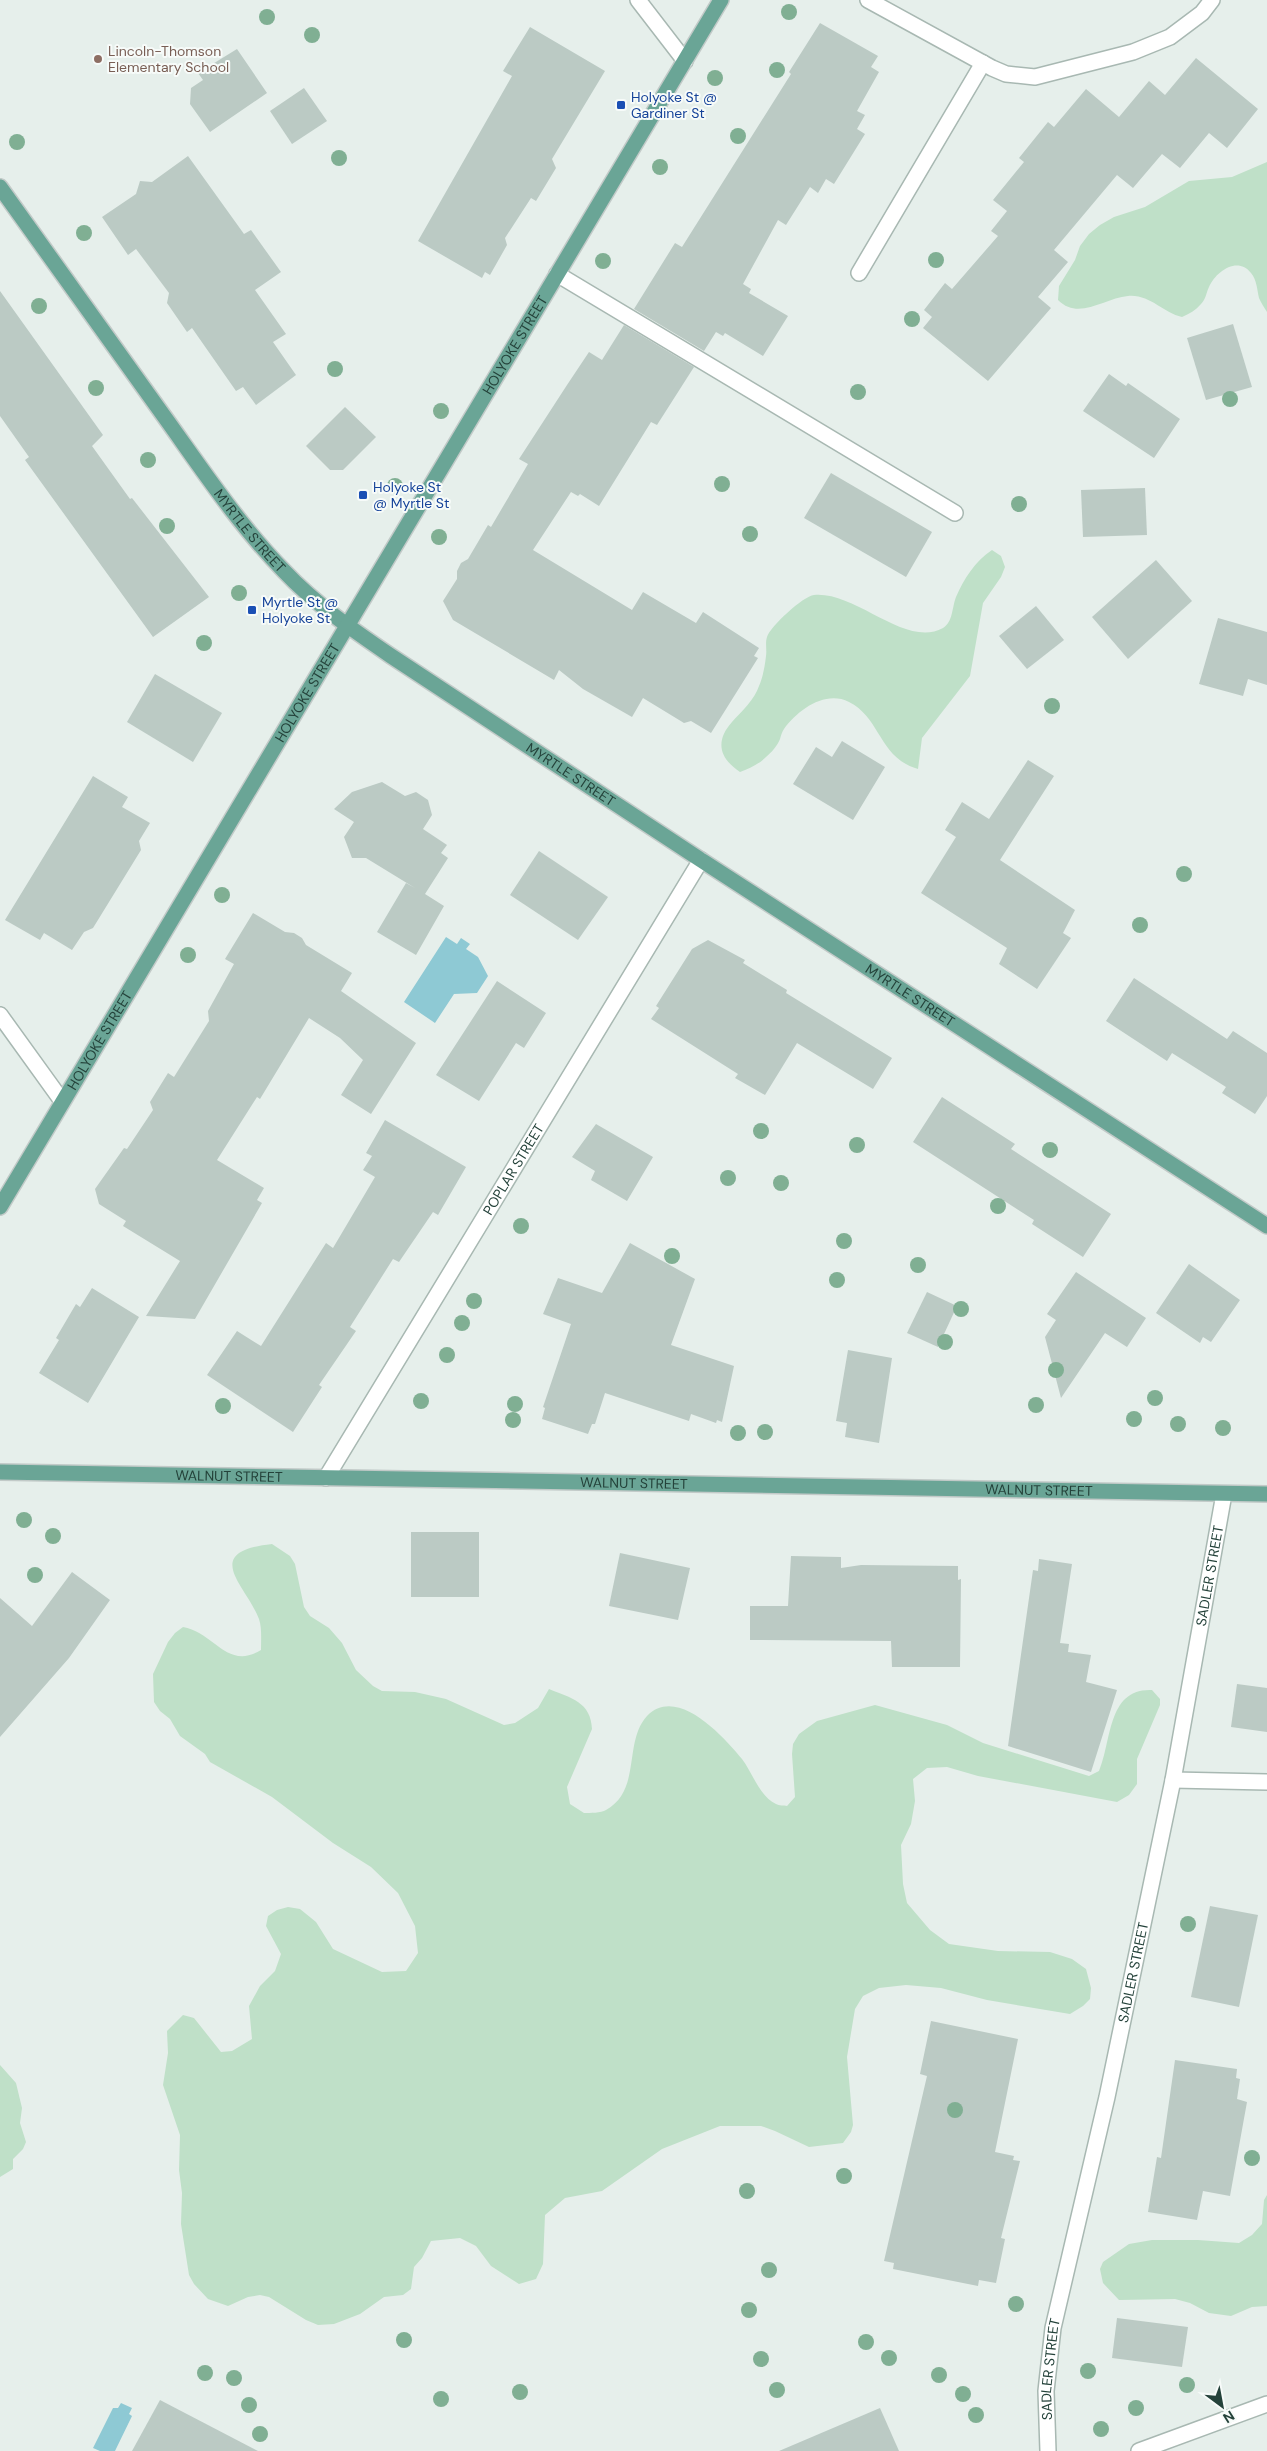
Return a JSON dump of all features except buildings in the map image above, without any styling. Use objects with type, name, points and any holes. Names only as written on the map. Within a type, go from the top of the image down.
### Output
[{"type":"main road","name":"HOLYOKE STREET","points":[[0,1207],[721,0]]},
{"type":"main road","name":"MYRTLE STREET","points":[[0,187],[240,520],[284,572],[346,625],[701,860],[1267,1226]]},
{"type":"main road","name":"WALNUT STREET","points":[[0,1472],[144,1473],[326,1478],[1267,1494]]},
{"type":"street","points":[[638,0],[685,62]]},
{"type":"street","points":[[868,0],[1006,74],[1035,77],[1133,52],[1170,37],[1202,13],[1212,0]]},
{"type":"street","points":[[859,274],[983,63]]},
{"type":"street","points":[[558,274],[955,513]]},
{"type":"street","name":"POPLAR STREET","points":[[326,1478],[701,860]]},
{"type":"street","points":[[0,1015],[62,1101]]},
{"type":"street","name":"SADLER STREET","points":[[1048,2451],[1046,2391],[1052,2328],[1107,2097],[1173,1780],[1224,1494]]},
{"type":"street","points":[[1173,1780],[1267,1782]]},
{"type":"street","points":[[1139,2451],[1267,2404]]},
{"type":"green space","points":[[1267,162],[1267,312],[1259,298],[1253,276],[1246,268],[1240,266],[1234,266],[1222,271],[1212,281],[1203,302],[1195,310],[1182,317],[1136,296],[1119,298],[1092,307],[1074,309],[1058,300],[1059,286],[1075,260],[1080,246],[1089,234],[1100,225],[1114,217],[1145,207],[1189,181],[1232,177]]},
{"type":"green space","points":[[992,550],[1001,556],[1005,567],[1001,577],[983,603],[970,676],[922,738],[918,769],[905,764],[895,756],[860,709],[849,702],[831,698],[813,704],[797,715],[784,729],[774,749],[757,764],[740,772],[728,761],[722,749],[723,736],[757,691],[764,671],[766,639],[769,632],[795,606],[814,595],[830,596],[847,601],[897,626],[913,631],[929,632],[943,628],[949,622],[956,597],[966,577],[980,559]]},
{"type":"green space","points":[[272,1544],[290,1556],[295,1564],[304,1607],[310,1616],[329,1628],[342,1643],[356,1670],[373,1686],[382,1691],[415,1692],[446,1699],[504,1725],[515,1723],[538,1708],[549,1689],[572,1698],[584,1707],[591,1720],[592,1729],[567,1787],[570,1804],[584,1813],[604,1811],[617,1801],[624,1791],[640,1727],[647,1716],[659,1708],[672,1706],[699,1717],[712,1727],[742,1759],[765,1796],[777,1805],[787,1806],[795,1797],[793,1744],[799,1734],[817,1721],[875,1705],[947,1725],[983,1743],[1089,1776],[1099,1771],[1119,1707],[1127,1698],[1137,1692],[1152,1690],[1160,1699],[1160,1705],[1137,1759],[1137,1784],[1129,1795],[1117,1802],[978,1776],[947,1767],[927,1768],[913,1779],[915,1801],[911,1824],[901,1845],[903,1884],[907,1903],[930,1930],[949,1944],[998,1951],[1050,1952],[1072,1959],[1086,1969],[1091,1988],[1090,1999],[1070,2014],[987,2000],[941,1988],[906,1985],[879,1988],[863,1996],[855,2009],[847,2057],[853,2125],[851,2132],[843,2143],[809,2147],[761,2126],[720,2126],[662,2149],[602,2191],[565,2198],[545,2215],[543,2264],[536,2279],[519,2284],[491,2266],[476,2246],[460,2238],[431,2241],[422,2258],[414,2267],[411,2289],[403,2295],[384,2297],[360,2314],[334,2324],[318,2325],[306,2320],[269,2297],[260,2295],[248,2297],[228,2306],[208,2299],[194,2284],[189,2275],[181,2224],[180,2135],[163,2085],[168,2053],[167,2031],[183,2015],[194,2018],[221,2052],[232,2051],[252,2039],[249,2006],[260,1986],[275,1971],[281,1954],[266,1926],[268,1916],[277,1910],[288,1907],[300,1909],[316,1922],[333,1949],[382,1972],[406,1971],[418,1953],[415,1926],[398,1893],[371,1867],[333,1843],[272,1797],[210,1762],[205,1754],[180,1736],[170,1719],[160,1711],[154,1702],[153,1674],[168,1642],[183,1627],[194,1630],[221,1648],[239,1656],[249,1655],[261,1650],[259,1619],[239,1583],[234,1572],[233,1563],[237,1554],[250,1548]]},
{"type":"green space","points":[[0,2065],[16,2083],[22,2108],[20,2123],[26,2142],[23,2149],[13,2159],[13,2169],[0,2177]]},
{"type":"green space","points":[[1267,2195],[1267,2306],[1252,2307],[1231,2316],[1209,2313],[1190,2303],[1175,2299],[1119,2300],[1103,2283],[1100,2269],[1103,2262],[1129,2244],[1152,2240],[1198,2240],[1239,2243],[1252,2235],[1262,2224],[1264,2200]]},
{"type":"water","points":[[446,937],[457,944],[461,938],[470,944],[466,949],[478,957],[488,976],[477,993],[454,994],[435,1023],[404,1002]]},
{"type":"water","points":[[121,2403],[132,2408],[129,2414],[132,2416],[115,2451],[100,2451],[93,2448],[113,2408],[118,2408]]},
{"type":"place","name":"Lincoln-Thomson Elementary School","points":[[98,59]]},
{"type":"place","name":"Holyoke St @ Gardiner St","points":[[621,105]]},
{"type":"place","name":"Holyoke St @ Myrtle St","points":[[363,495]]},
{"type":"place","name":"Myrtle St @ Holyoke St","points":[[252,610]]}]
